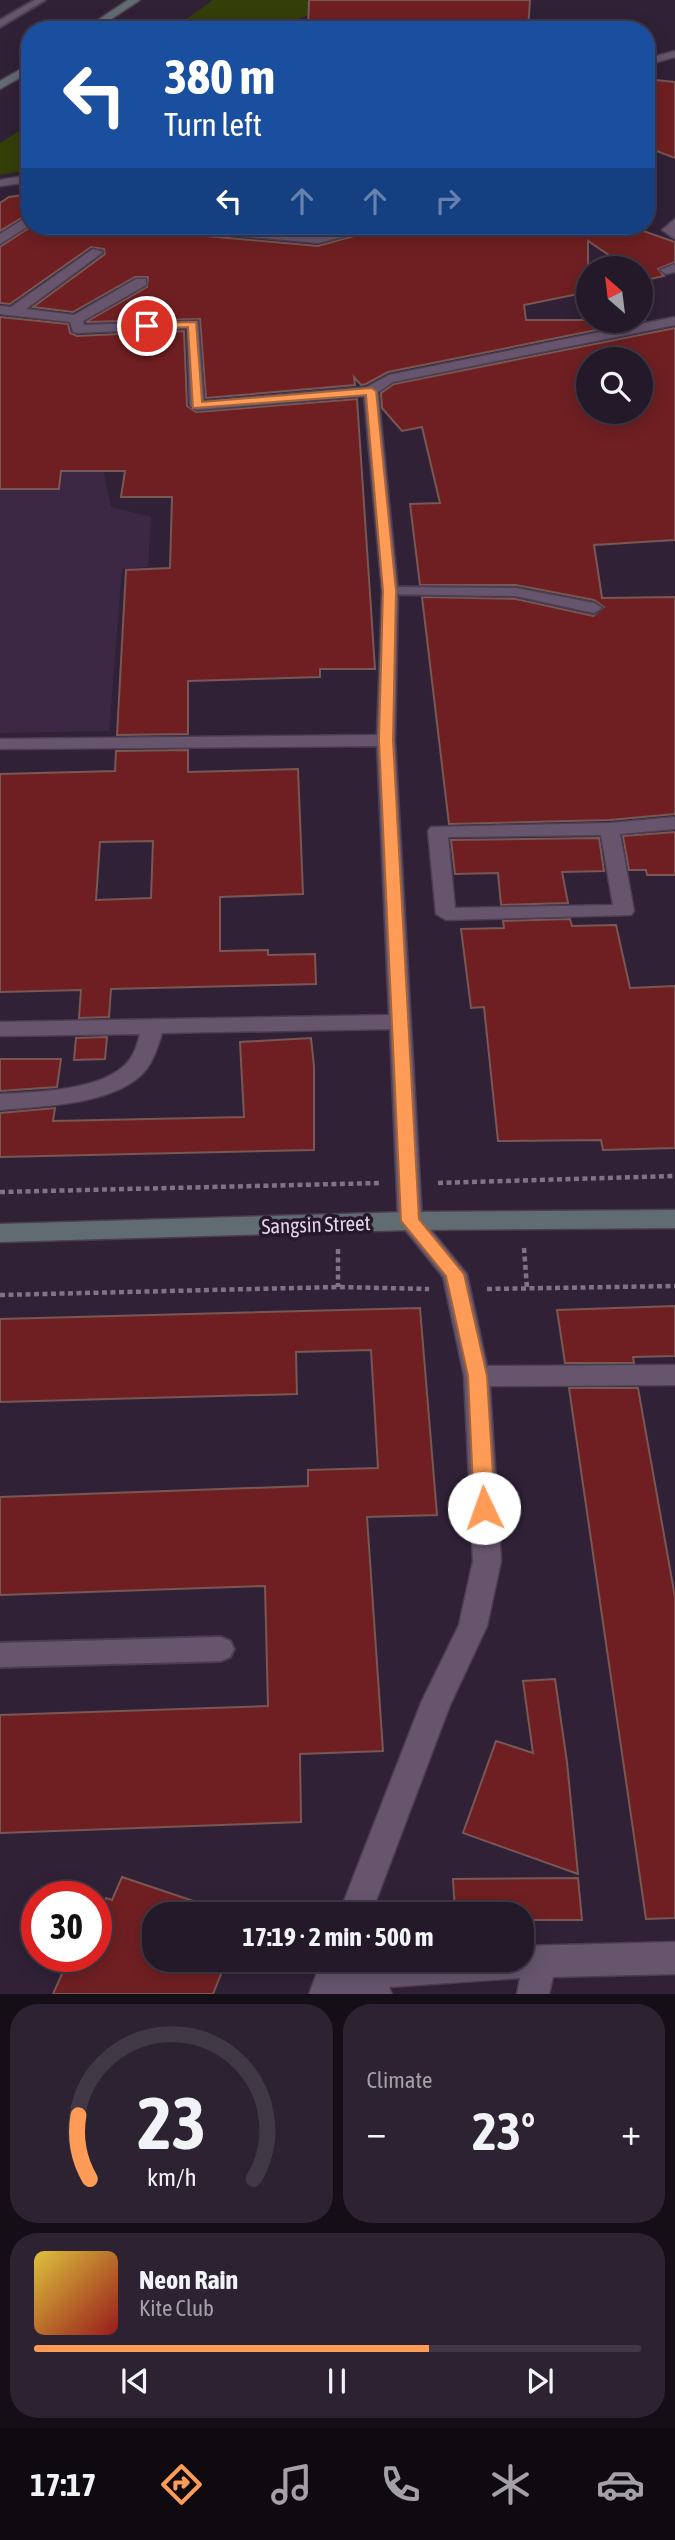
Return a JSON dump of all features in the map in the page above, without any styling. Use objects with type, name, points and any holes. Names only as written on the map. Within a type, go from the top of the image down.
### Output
[{"type":"main road","points":[[102,21],[135,0]]},
{"type":"main road","points":[[0,86],[21,73]]},
{"type":"main road","name":"Sangsin Street","points":[[0,1233],[410,1221],[675,1219]]},
{"type":"street","points":[[655,60],[675,54]]},
{"type":"street","points":[[0,183],[21,180]]},
{"type":"street","points":[[675,223],[668,230],[675,235]]},
{"type":"street","points":[[0,240],[21,225]]},
{"type":"street","points":[[273,235],[318,239],[337,235]]},
{"type":"street","points":[[15,311],[97,252]]},
{"type":"street","points":[[0,310],[76,319],[141,282]]},
{"type":"street","points":[[76,319],[78,329],[193,324],[197,406],[371,391],[389,379],[675,321]]},
{"type":"street","points":[[360,1902],[436,1703],[473,1626],[487,1561],[477,1376],[455,1274],[410,1221],[386,740],[390,591],[371,391]]},
{"type":"street","points":[[0,744],[386,740]]},
{"type":"street","points":[[610,829],[624,911],[446,914],[438,831],[610,829],[675,823]]},
{"type":"street","points":[[0,1029],[400,1022]]},
{"type":"street","points":[[0,1102],[40,1099],[106,1086],[136,1067],[154,1026]]},
{"type":"street","points":[[477,1376],[675,1375]]},
{"type":"street","points":[[332,1976],[540,1961],[675,1958]]},
{"type":"street","points":[[533,1994],[540,1961]]},
{"type":"street","points":[[332,1976],[376,1994]]},
{"type":"lane","points":[[0,24],[5,18],[41,0]]},
{"type":"lane","points":[[390,591],[516,592],[594,608]]},
{"type":"lane","points":[[0,1655],[220,1649]]},
{"type":"path","points":[[0,1192],[675,1176]]},
{"type":"path","points":[[0,1295],[338,1287],[458,1290],[675,1286]]},
{"type":"shaded area","points":[[100,456],[111,507],[151,517],[148,567],[122,569],[109,731],[0,733],[0,457]]},
{"type":"green space","points":[[213,0],[404,0],[320,12],[295,21],[184,21]]},
{"type":"green space","points":[[21,130],[21,172],[0,175],[0,143]]},
{"type":"building","points":[[309,0],[530,0],[529,21],[308,21]]},
{"type":"building","points":[[655,80],[675,82],[675,158],[655,150]]},
{"type":"building","points":[[21,195],[21,218],[0,231],[0,203],[9,197]]},
{"type":"building","points":[[21,233],[194,235],[318,246],[358,235],[655,235],[675,242],[675,262],[658,269],[664,276],[653,278],[653,256],[610,256],[588,241],[588,256],[576,256],[576,294],[524,305],[526,320],[576,320],[576,333],[582,333],[388,372],[361,385],[354,377],[355,385],[206,398],[200,319],[86,322],[147,287],[148,277],[135,277],[73,312],[33,307],[105,254],[104,249],[91,247],[10,304],[0,303],[0,247]]},
{"type":"building","points":[[0,317],[68,324],[70,333],[77,336],[184,331],[187,406],[196,412],[357,399],[375,669],[320,669],[320,677],[188,681],[188,734],[117,735],[126,570],[170,568],[172,497],[121,497],[125,471],[61,471],[59,489],[0,489]]},
{"type":"building","points":[[675,328],[675,540],[594,545],[602,598],[675,597],[675,814],[610,820],[449,824],[422,597],[516,599],[593,616],[604,607],[594,600],[516,585],[420,585],[410,504],[440,503],[422,427],[402,431],[382,408],[381,393],[394,384],[576,348],[576,424],[653,424],[653,347],[580,347]]},
{"type":"building","points":[[188,750],[188,772],[298,769],[303,894],[220,897],[220,951],[268,950],[268,955],[315,954],[316,984],[111,989],[109,1017],[79,1018],[81,990],[0,992],[0,774],[115,771],[116,751]],"holes":[[[153,841],[151,898],[96,900],[100,842]]]},
{"type":"building","points":[[675,832],[675,875],[647,875],[646,870],[629,870],[623,836]]},
{"type":"building","points":[[599,838],[604,871],[562,872],[568,903],[501,905],[498,873],[455,874],[451,840]]},
{"type":"building","points":[[570,919],[572,926],[616,925],[630,988],[675,986],[675,1148],[603,1150],[601,1140],[498,1141],[484,1007],[471,1008],[461,929],[504,928],[503,921]]},
{"type":"building","points":[[107,1037],[105,1059],[74,1060],[76,1038]]},
{"type":"building","points":[[311,1038],[314,1066],[314,1150],[0,1157],[0,1113],[55,1108],[53,1121],[244,1117],[240,1042]]},
{"type":"building","points":[[0,1059],[61,1059],[57,1087],[0,1091]]},
{"type":"building","points":[[675,1306],[675,1356],[633,1357],[634,1363],[565,1363],[557,1310]]},
{"type":"building","points":[[420,1308],[437,1515],[367,1517],[383,1751],[300,1754],[301,1822],[0,1833],[0,1715],[268,1706],[265,1586],[0,1595],[0,1497],[308,1486],[308,1470],[378,1468],[371,1350],[296,1352],[297,1394],[0,1402],[0,1319]]},
{"type":"building","points":[[569,1388],[638,1388],[675,1597],[675,1918],[646,1919]]},
{"type":"building","points":[[555,1679],[567,1762],[578,1874],[463,1833],[496,1741],[533,1753],[523,1681]]},
{"type":"building","points":[[122,1877],[196,1902],[142,1902],[142,1972],[222,1972],[213,1994],[53,1994],[63,1972],[112,1972],[112,1900]]},
{"type":"building","points":[[578,1878],[582,1920],[534,1920],[534,1902],[454,1902],[453,1879]]},
{"type":"route","points":[[147,326],[193,324],[197,406],[371,391],[390,591],[386,740],[410,1221],[455,1274],[477,1376],[484,1508]]}]
